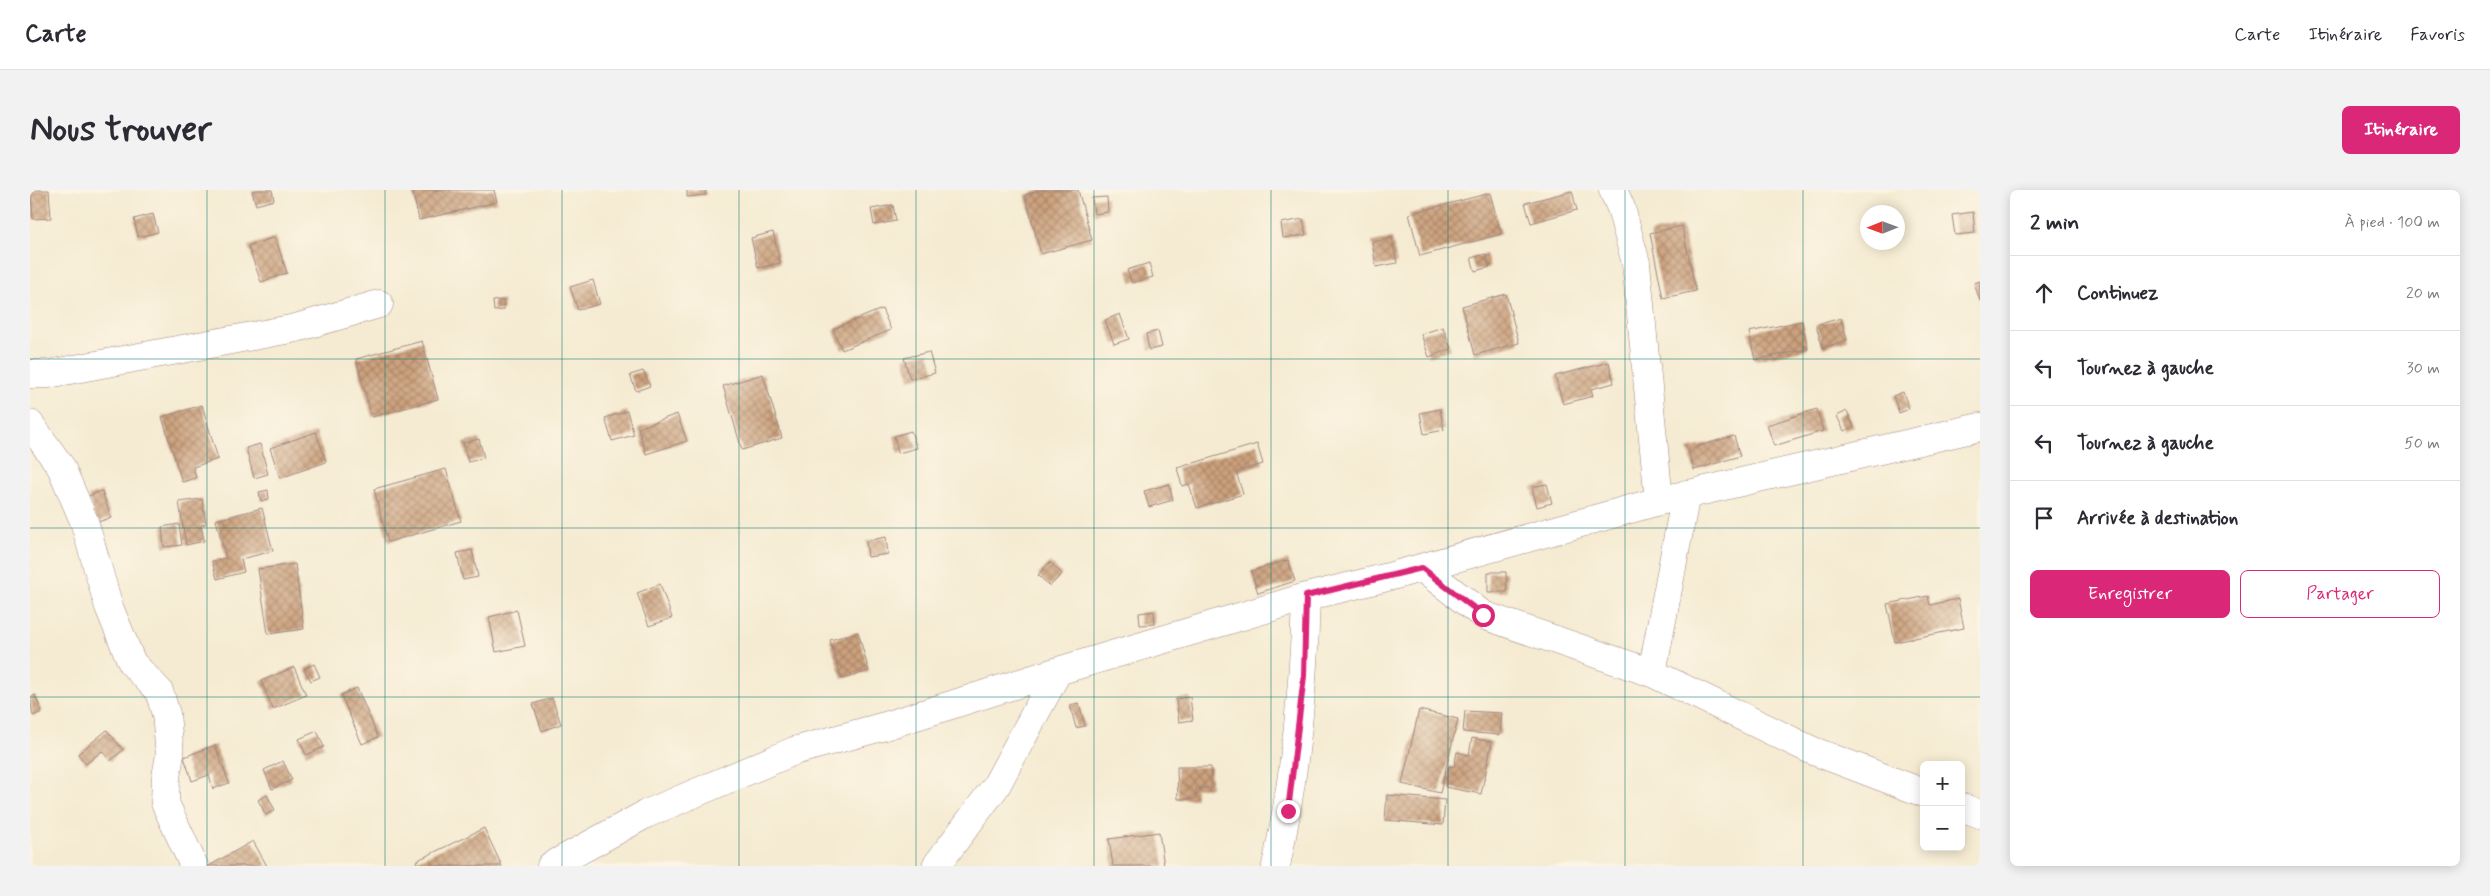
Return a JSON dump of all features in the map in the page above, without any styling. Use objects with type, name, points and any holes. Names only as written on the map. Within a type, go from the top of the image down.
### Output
[{"type":"street","points":[[1613,190],[1621,208],[1636,264],[1659,501]]},
{"type":"street","points":[[30,374],[48,374],[296,328],[379,304]]},
{"type":"street","points":[[30,424],[61,467],[69,485],[84,521],[109,607],[132,663],[159,691],[166,714],[170,755],[166,777],[165,803],[194,866]]},
{"type":"street","points":[[551,866],[586,858],[646,814],[794,751],[885,726],[1058,671],[1306,596],[1422,568],[1686,494],[1980,427]]},
{"type":"street","points":[[1652,673],[1686,494]]},
{"type":"street","points":[[1422,568],[1483,615],[1652,673],[1811,750],[1920,791]]},
{"type":"street","points":[[1276,866],[1288,811],[1304,676],[1306,596]]},
{"type":"street","points":[[936,866],[996,786],[1058,671]]},
{"type":"street","points":[[1965,808],[1980,814]]},
{"type":"building","points":[[31,190],[49,190],[51,218],[33,219]]},
{"type":"building","points":[[272,190],[274,200],[256,205],[252,191]]},
{"type":"building","points":[[412,190],[494,190],[497,202],[419,220]]},
{"type":"building","points":[[687,190],[705,190],[706,195],[687,197]]},
{"type":"building","points":[[1041,190],[1078,190],[1092,240],[1041,254],[1025,195]]},
{"type":"building","points":[[1572,191],[1577,210],[1531,223],[1525,203]]},
{"type":"building","points":[[1490,193],[1501,234],[1420,256],[1409,214]]},
{"type":"building","points":[[1107,197],[1108,212],[1094,214],[1092,198]]},
{"type":"building","points":[[893,205],[896,221],[874,225],[871,209]]},
{"type":"building","points":[[1973,212],[1975,233],[1955,235],[1952,215]]},
{"type":"building","points":[[153,214],[158,232],[138,237],[134,219]]},
{"type":"building","points":[[1303,219],[1306,235],[1283,238],[1281,223]]},
{"type":"building","points":[[1682,226],[1696,291],[1663,298],[1650,233]]},
{"type":"building","points":[[773,232],[780,263],[758,268],[751,238]]},
{"type":"building","points":[[275,237],[287,273],[261,282],[248,246]]},
{"type":"building","points":[[1392,238],[1397,263],[1376,267],[1372,242]]},
{"type":"building","points":[[1486,254],[1490,267],[1475,271],[1471,258]]},
{"type":"building","points":[[1149,263],[1153,277],[1132,283],[1127,270]]},
{"type":"building","points":[[593,280],[600,304],[578,310],[570,287]]},
{"type":"building","points":[[1980,281],[1980,301],[1974,283]]},
{"type":"building","points":[[1506,294],[1519,343],[1475,355],[1462,306]]},
{"type":"building","points":[[503,300],[504,310],[494,311],[493,301]]},
{"type":"building","points":[[882,309],[891,330],[842,350],[833,329]]},
{"type":"building","points":[[1120,314],[1129,339],[1114,344],[1105,320]]},
{"type":"building","points":[[1841,318],[1847,340],[1823,348],[1816,325]]},
{"type":"building","points":[[1802,321],[1808,349],[1755,360],[1749,332]]},
{"type":"building","points":[[1443,327],[1451,349],[1429,357],[1421,334]]},
{"type":"building","points":[[1158,331],[1162,347],[1149,350],[1146,334]]},
{"type":"building","points":[[422,341],[438,399],[372,417],[356,359]]},
{"type":"building","points":[[929,352],[935,373],[910,379],[904,358]]},
{"type":"building","points":[[1609,362],[1614,383],[1591,389],[1593,396],[1563,404],[1555,376]]},
{"type":"building","points":[[643,371],[650,386],[636,391],[630,375]]},
{"type":"building","points":[[763,374],[782,438],[742,450],[723,386]]},
{"type":"building","points":[[1903,392],[1909,409],[1899,413],[1893,396]]},
{"type":"building","points":[[202,405],[218,459],[193,467],[196,478],[182,482],[162,417]]},
{"type":"building","points":[[1440,409],[1444,430],[1424,434],[1420,413]]},
{"type":"building","points":[[1817,409],[1823,431],[1774,446],[1767,425]]},
{"type":"building","points":[[627,411],[634,435],[612,441],[605,418]]},
{"type":"building","points":[[1847,411],[1854,427],[1844,431],[1837,416]]},
{"type":"building","points":[[677,414],[687,441],[646,454],[638,428]]},
{"type":"building","points":[[911,431],[917,448],[898,453],[894,436]]},
{"type":"building","points":[[316,432],[326,462],[280,478],[270,448]]},
{"type":"building","points":[[1734,436],[1740,456],[1694,470],[1688,449]]},
{"type":"building","points":[[479,439],[484,458],[468,462],[463,443]]},
{"type":"building","points":[[260,444],[268,474],[254,478],[246,448]]},
{"type":"building","points":[[1257,444],[1263,464],[1236,472],[1243,494],[1197,508],[1189,484],[1182,486],[1177,468]]},
{"type":"building","points":[[446,469],[461,521],[388,542],[374,489]]},
{"type":"building","points":[[1169,484],[1173,500],[1149,507],[1144,491]]},
{"type":"building","points":[[1547,484],[1552,503],[1537,507],[1532,487]]},
{"type":"building","points":[[268,490],[269,499],[261,501],[259,492]]},
{"type":"building","points":[[102,491],[111,518],[97,522],[88,496]]},
{"type":"building","points":[[202,499],[206,524],[201,525],[204,541],[186,545],[179,502]]},
{"type":"building","points":[[262,508],[273,551],[241,559],[244,572],[217,579],[212,561],[226,558],[216,520]]},
{"type":"building","points":[[179,524],[182,545],[164,547],[162,527]]},
{"type":"building","points":[[886,537],[888,554],[868,557],[866,541]]},
{"type":"building","points":[[472,550],[478,577],[463,580],[457,553]]},
{"type":"building","points":[[1288,560],[1295,581],[1258,593],[1251,571]]},
{"type":"building","points":[[1050,562],[1062,574],[1050,586],[1038,575]]},
{"type":"building","points":[[295,564],[304,629],[268,634],[258,569]]},
{"type":"building","points":[[1488,572],[1506,572],[1507,592],[1488,592]]},
{"type":"building","points":[[660,584],[672,618],[649,626],[637,593]]},
{"type":"building","points":[[1928,596],[1930,605],[1958,599],[1964,628],[1895,642],[1887,604]]},
{"type":"building","points":[[517,610],[525,646],[496,652],[489,617]]},
{"type":"building","points":[[1154,611],[1155,624],[1140,625],[1139,613]]},
{"type":"building","points":[[858,632],[869,671],[842,679],[830,640]]},
{"type":"building","points":[[314,664],[320,677],[311,681],[304,669]]},
{"type":"building","points":[[294,667],[306,695],[273,709],[261,681]]},
{"type":"building","points":[[357,688],[378,737],[362,744],[341,695]]},
{"type":"building","points":[[35,695],[42,712],[33,716],[30,698]]},
{"type":"building","points":[[1190,697],[1193,720],[1179,722],[1176,699]]},
{"type":"building","points":[[552,698],[561,724],[542,731],[533,704]]},
{"type":"building","points":[[1079,703],[1085,726],[1076,728],[1070,705]]},
{"type":"building","points":[[1419,710],[1458,719],[1440,793],[1402,784]]},
{"type":"building","points":[[1465,711],[1502,713],[1500,735],[1463,732]]},
{"type":"building","points":[[107,730],[123,750],[110,761],[102,751],[86,764],[78,754]]},
{"type":"building","points":[[317,731],[324,747],[306,755],[299,739]]},
{"type":"building","points":[[1472,738],[1492,742],[1481,794],[1445,787],[1449,766],[1454,767],[1457,752],[1469,755]]},
{"type":"building","points":[[215,745],[229,783],[213,789],[209,775],[192,781],[184,757]]},
{"type":"building","points":[[283,761],[292,780],[272,789],[264,770]]},
{"type":"building","points":[[1177,767],[1211,767],[1211,788],[1196,788],[1196,799],[1178,799]]},
{"type":"building","points":[[267,795],[275,810],[266,815],[258,800]]},
{"type":"building","points":[[1387,795],[1445,800],[1443,825],[1385,820]]},
{"type":"building","points":[[484,828],[502,866],[418,866],[416,861]]},
{"type":"building","points":[[1159,832],[1164,866],[1113,866],[1109,839]]},
{"type":"building","points":[[253,841],[267,866],[209,866]]},
{"type":"route","points":[[1288,811],[1304,676],[1306,596],[1422,568],[1483,615]]}]
